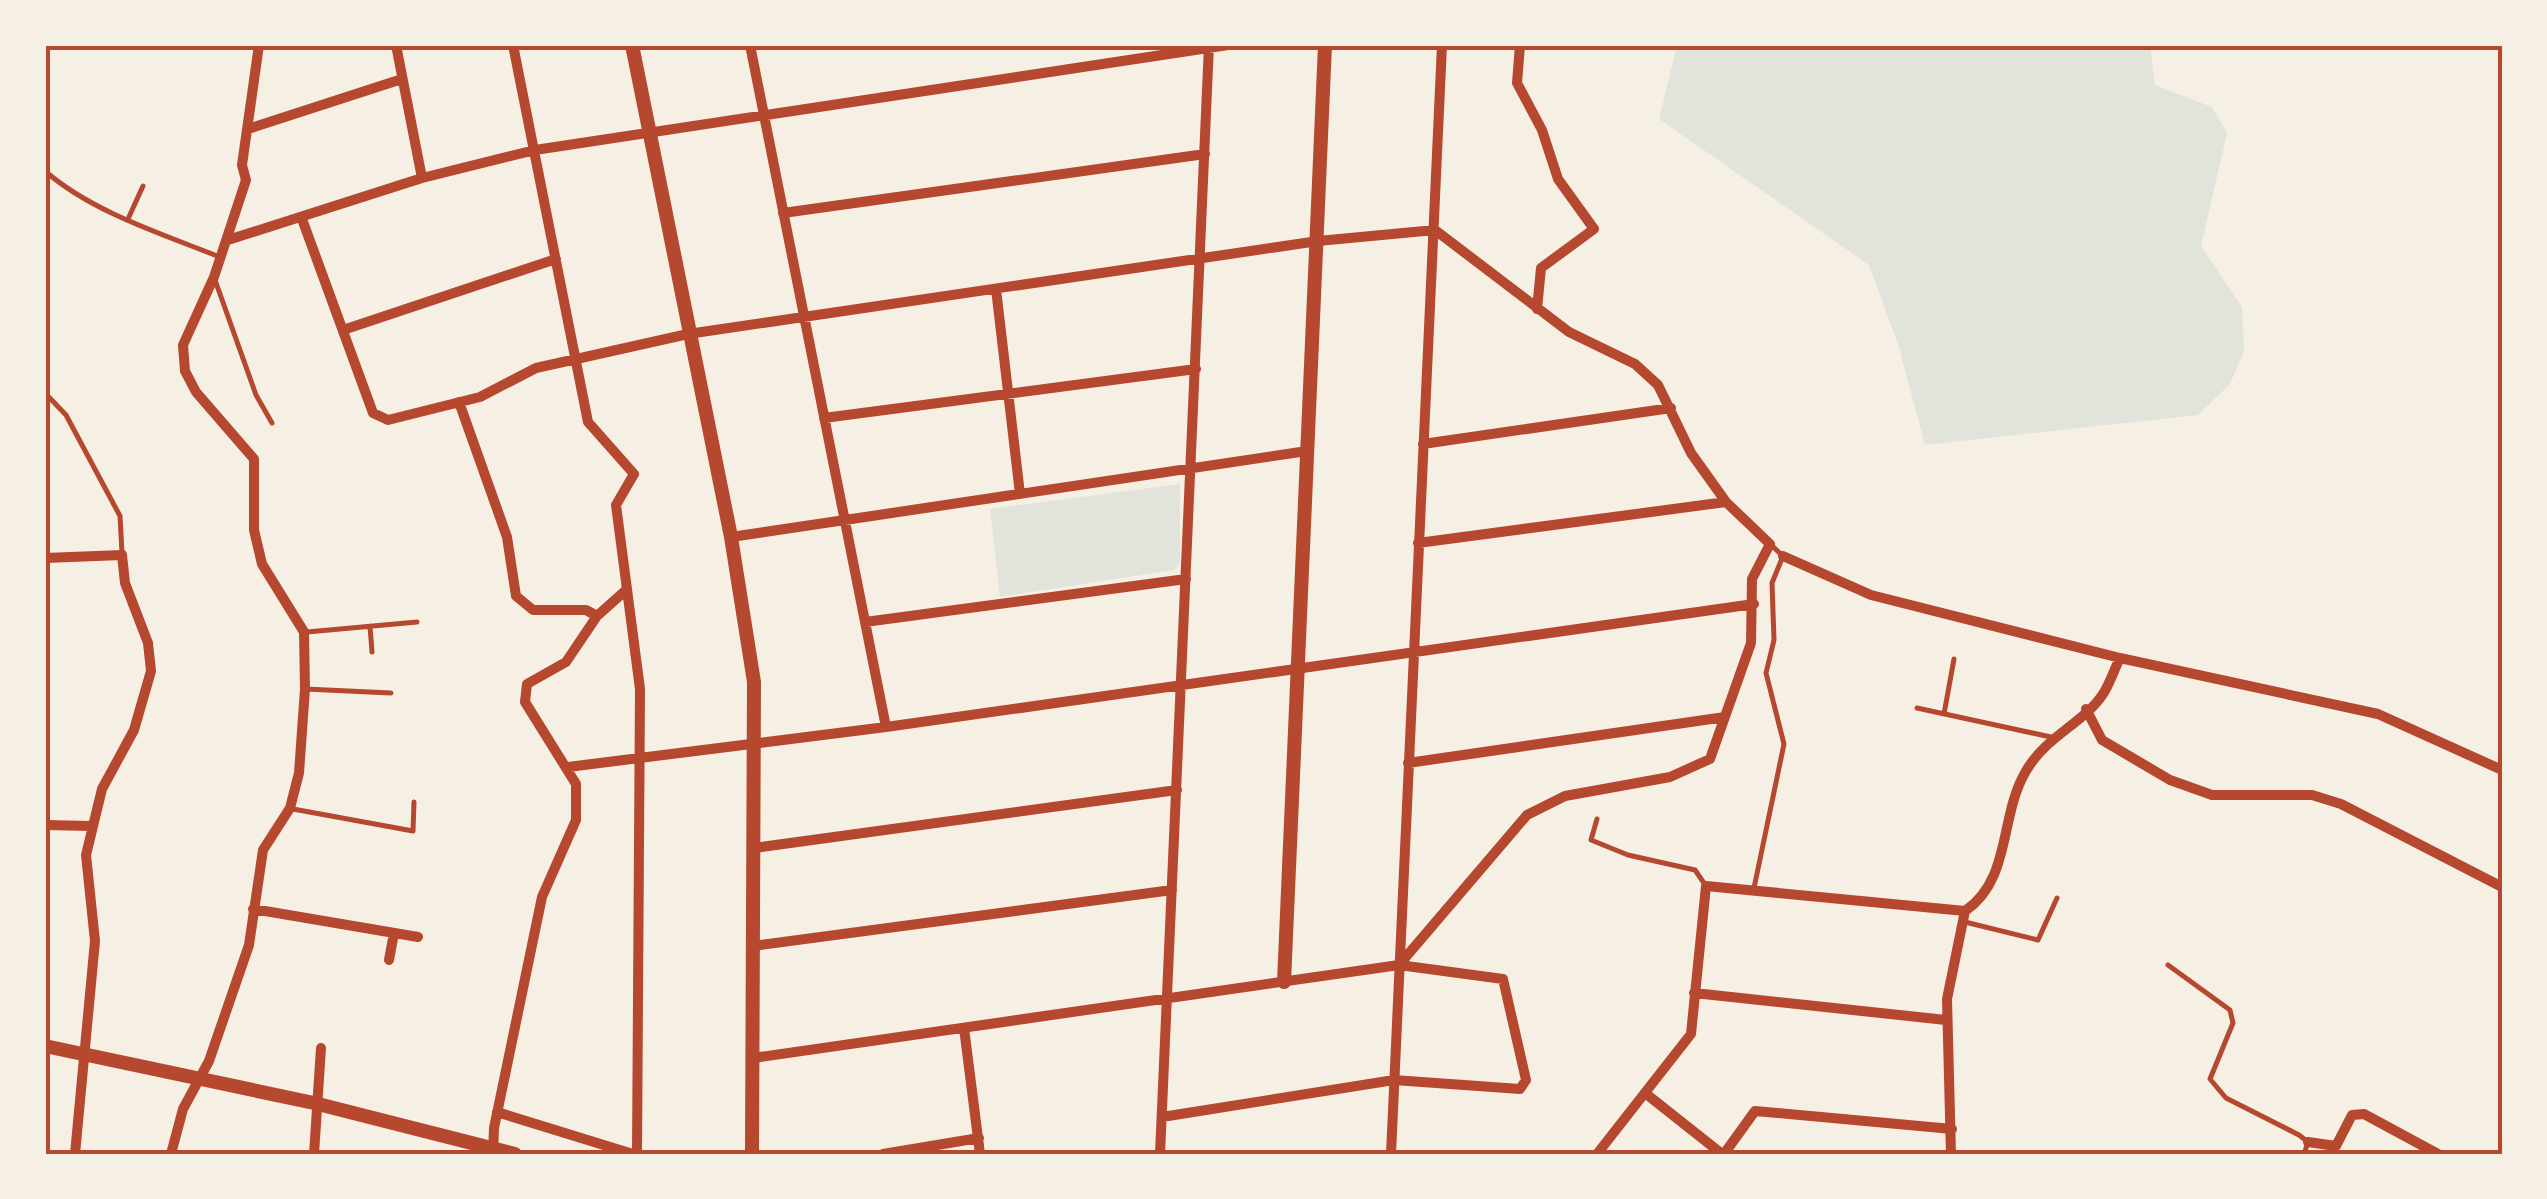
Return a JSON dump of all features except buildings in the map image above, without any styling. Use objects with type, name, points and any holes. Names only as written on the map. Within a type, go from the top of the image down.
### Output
[{"type":"street","points":[[170,1154],[182,1108],[209,1061],[249,945],[263,850],[290,808],[298,773],[305,689],[304,632],[262,564],[254,530],[254,459],[240,437],[196,392],[185,371],[183,345],[214,277],[246,180],[242,164],[259,45]]},
{"type":"street","points":[[396,45],[422,178]]},
{"type":"street","points":[[497,1112],[635,1154],[640,689],[616,506],[634,474],[588,422],[513,45]]},
{"type":"street","points":[[632,45],[731,536],[754,682],[752,1154]]},
{"type":"street","points":[[750,45],[886,727]]},
{"type":"street","points":[[228,240],[422,178],[535,150],[763,112],[1228,45]]},
{"type":"street","points":[[1284,982],[1325,45]]},
{"type":"street","points":[[1391,1154],[1442,45]]},
{"type":"street","points":[[1520,45],[1517,83],[1542,130],[1558,179],[1594,228],[1541,268],[1537,309]]},
{"type":"street","points":[[1160,1154],[1209,46]]},
{"type":"street","points":[[248,129],[402,79]]},
{"type":"street","points":[[783,212],[1205,154]]},
{"type":"street","points":[[302,219],[374,412],[388,420],[480,397],[536,368],[688,334],[1318,241],[1434,230],[1569,332],[1636,364],[1658,385],[1691,453],[1726,502],[1770,544],[1752,579],[1751,643],[1710,759],[1670,778],[1565,796],[1527,815],[1399,966]]},
{"type":"street","points":[[343,330],[556,259]]},
{"type":"street","points":[[996,288],[1020,494]]},
{"type":"street","points":[[824,418],[1196,369]]},
{"type":"street","points":[[459,402],[507,537],[516,596],[533,610],[586,610],[597,616]]},
{"type":"street","points":[[1423,444],[1671,408]]},
{"type":"street","points":[[731,536],[1307,452]]},
{"type":"street","points":[[1418,543],[1726,502]]},
{"type":"street","points":[[45,558],[122,555],[125,583],[148,642],[151,670],[134,730],[102,789],[90,826],[86,854],[95,941],[74,1154]]},
{"type":"street","points":[[1783,556],[1871,595],[2120,658],[2378,714],[2502,770]]},
{"type":"street","points":[[866,622],[1186,579]]},
{"type":"street","points":[[493,1154],[497,1112],[542,897],[576,820],[576,784],[525,702],[527,684],[566,662],[597,616],[625,591]]},
{"type":"street","points":[[568,766],[755,745],[1754,604]]},
{"type":"street","points":[[1951,1154],[1946,1020],[1965,916],[1980,900],[2000,864],[2025,772],[2051,737],[2102,696],[2120,658]]},
{"type":"street","points":[[2086,709],[2102,740],[2170,780],[2212,794],[2312,794],[2502,887]]},
{"type":"street","points":[[1408,763],[1725,717]]},
{"type":"street","points":[[754,848],[1176,790]]},
{"type":"street","points":[[45,825],[90,826]]},
{"type":"street","points":[[1597,1154],[1691,1034],[1706,886],[1965,916]]},
{"type":"street","points":[[753,946],[1172,890]]},
{"type":"street","points":[[253,909],[418,937]]},
{"type":"street","points":[[389,960],[394,933]]},
{"type":"street","points":[[752,1058],[1399,966],[1503,978],[1526,1080],[1520,1089],[1394,1080],[1162,1117]]},
{"type":"street","points":[[1694,993],[1946,1020]]},
{"type":"street","points":[[964,1028],[980,1154]]},
{"type":"street","points":[[45,1046],[314,1103],[515,1154]]},
{"type":"street","points":[[314,1154],[312,1124],[321,1048]]},
{"type":"street","points":[[1645,1093],[1723,1154],[1756,1111],[1952,1130]]},
{"type":"street","points":[[2306,1148],[2336,1146],[2352,1115],[2364,1114],[2438,1154]]},
{"type":"street","points":[[883,1154],[979,1138]]},
{"type":"lane","points":[[45,171],[60,184],[128,218],[220,257]]},
{"type":"lane","points":[[128,218],[143,186]]},
{"type":"lane","points":[[214,277],[256,395],[272,424]]},
{"type":"lane","points":[[45,393],[66,415],[120,516],[122,555]]},
{"type":"lane","points":[[1754,891],[1784,744],[1766,673],[1774,640],[1772,582],[1783,556],[1770,544]]},
{"type":"lane","points":[[304,632],[417,622]]},
{"type":"lane","points":[[370,626],[372,652]]},
{"type":"lane","points":[[1944,714],[1954,660]]},
{"type":"lane","points":[[305,689],[392,693]]},
{"type":"lane","points":[[1917,708],[2051,737]]},
{"type":"lane","points":[[290,808],[413,831],[414,802]]},
{"type":"lane","points":[[1597,819],[1591,840],[1628,855],[1695,870],[1706,886]]},
{"type":"lane","points":[[1965,916],[2038,940],[2057,898]]},
{"type":"lane","points":[[2168,966],[2230,1010],[2233,1023],[2210,1079],[2226,1098],[2306,1148]]},
{"type":"shaded area","points":[[1677,45],[2150,45],[2155,85],[2212,107],[2227,133],[2201,246],[2242,307],[2244,351],[2230,384],[2198,415],[1925,445],[1898,344],[1869,265],[1659,119]]},
{"type":"shaded area","points":[[1180,484],[1180,563],[1174,570],[1000,597],[990,509]]}]
